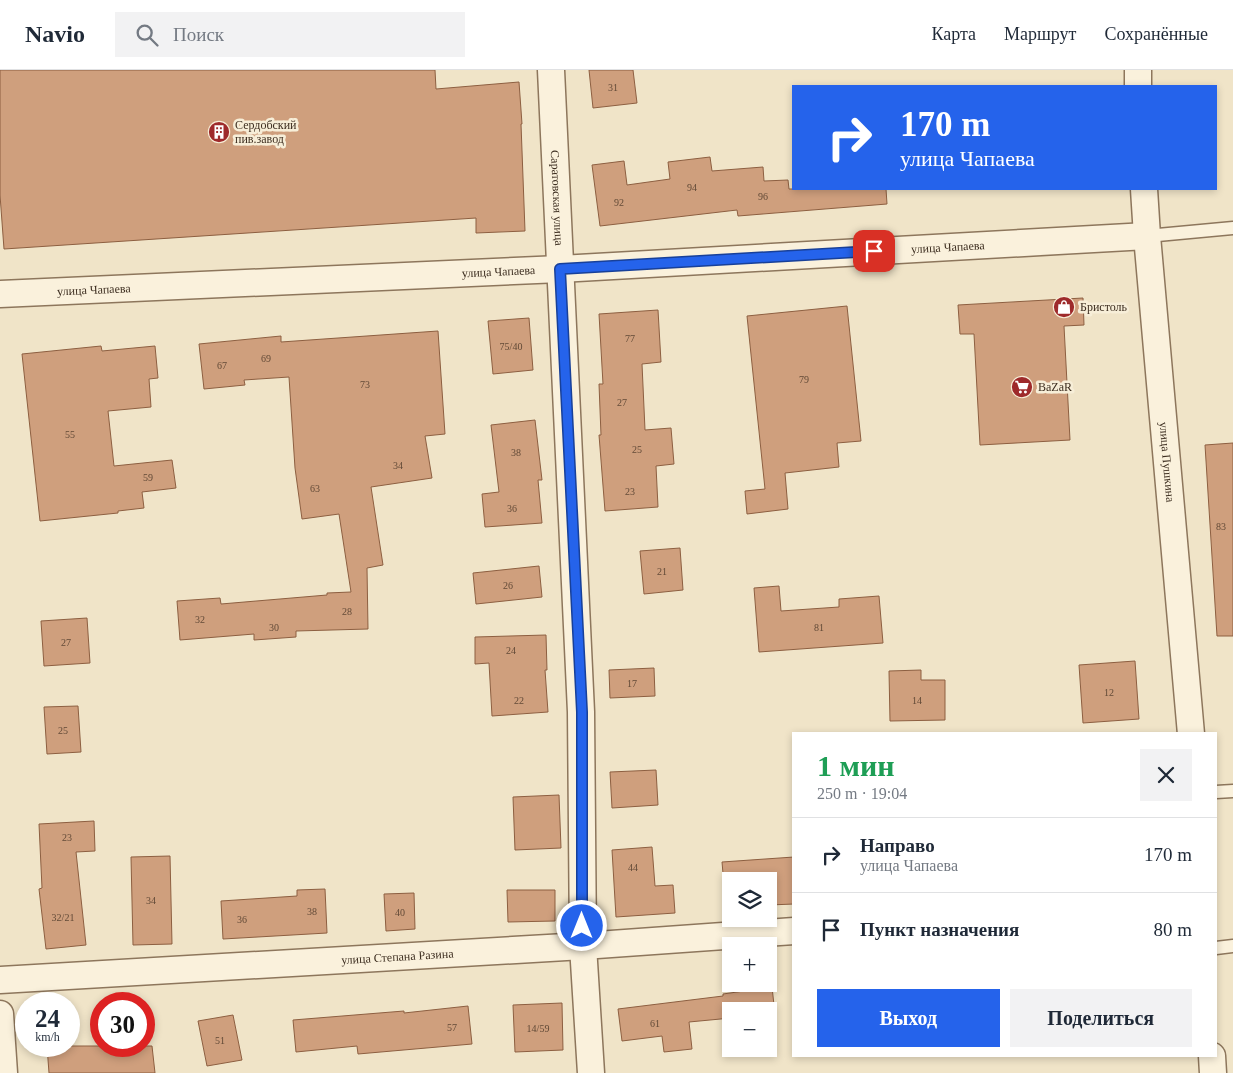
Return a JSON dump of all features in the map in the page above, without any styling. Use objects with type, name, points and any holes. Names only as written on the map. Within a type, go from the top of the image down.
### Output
[{"type":"street","name":"Саратовская улица","points":[[551,70],[582,712],[583,946],[592,1073]]},
{"type":"street","points":[[1138,70],[1138,85]]},
{"type":"street","name":"улица Пушкина","points":[[1144,190],[1191,732]]},
{"type":"street","name":"улица Чапаева","points":[[0,294],[560,269],[1147,236]]},
{"type":"street","name":"улица Степана Разина","points":[[0,980],[583,946],[792,931]]},
{"type":"street","points":[[0,1014],[4,1073]]},
{"type":"street","points":[[1212,1057],[1213,1073]]},
{"type":"lane","points":[[1147,236],[1233,228]]},
{"type":"lane","points":[[1217,792],[1233,791]]},
{"type":"lane","points":[[1217,948],[1233,946]]},
{"type":"building","name":"Сердобский пив.завод","points":[[0,70],[435,70],[436,89],[519,82],[525,231],[476,233],[476,218],[4,249],[0,195]]},
{"type":"building","points":[[589,70],[633,70],[637,103],[593,108]]},
{"type":"building","points":[[710,157],[712,171],[763,167],[764,181],[788,180],[789,189],[792,190],[886,190],[887,204],[738,216],[737,210],[600,226],[592,165],[624,161],[627,185],[670,179],[668,162]]},
{"type":"building","name":"BaZaR","points":[[1083,298],[1084,325],[1064,326],[1070,440],[980,445],[974,334],[960,334],[958,305]]},
{"type":"building","points":[[847,306],[861,441],[837,443],[839,467],[785,473],[788,509],[747,514],[745,491],[765,489],[747,316]]},
{"type":"building","points":[[658,310],[661,362],[642,364],[645,430],[671,428],[674,464],[656,466],[658,507],[605,511],[599,435],[601,435],[599,384],[603,384],[599,314]]},
{"type":"building","points":[[529,318],[533,370],[493,374],[488,321]]},
{"type":"building","points":[[438,331],[445,434],[425,436],[432,478],[371,487],[383,565],[367,568],[368,629],[296,631],[296,637],[254,640],[254,634],[180,640],[177,601],[220,598],[221,604],[351,592],[339,514],[302,519],[295,468],[289,377],[244,380],[245,385],[204,389],[199,344],[281,336],[281,342]]},
{"type":"building","points":[[101,346],[102,351],[155,346],[158,378],[149,379],[151,407],[108,411],[114,466],[172,460],[176,488],[142,492],[144,508],[118,511],[118,513],[40,521],[22,354]]},
{"type":"building","points":[[535,420],[542,480],[538,480],[542,523],[485,527],[482,494],[499,492],[491,425]]},
{"type":"building","points":[[1233,443],[1233,636],[1217,636],[1205,445]]},
{"type":"building","points":[[680,548],[683,590],[644,594],[640,551]]},
{"type":"building","points":[[539,566],[542,597],[476,604],[473,573]]},
{"type":"building","points":[[779,586],[781,611],[839,607],[839,599],[879,596],[883,643],[759,652],[754,588]]},
{"type":"building","points":[[87,618],[90,663],[44,666],[41,621]]},
{"type":"building","points":[[546,635],[547,670],[545,670],[548,712],[492,716],[489,663],[475,664],[475,637]]},
{"type":"building","points":[[1135,661],[1139,719],[1083,723],[1079,665]]},
{"type":"building","points":[[654,668],[655,696],[610,698],[609,670]]},
{"type":"building","points":[[921,670],[921,680],[945,680],[945,720],[890,721],[889,671]]},
{"type":"building","points":[[78,706],[81,752],[47,754],[44,707]]},
{"type":"building","points":[[656,770],[658,805],[612,808],[610,772]]},
{"type":"building","points":[[559,795],[561,848],[515,850],[513,797]]},
{"type":"building","points":[[94,821],[95,851],[76,852],[86,945],[46,949],[39,889],[42,888],[39,824]]},
{"type":"building","points":[[652,847],[655,886],[673,885],[675,913],[616,917],[612,850]]},
{"type":"building","points":[[170,856],[172,944],[133,945],[131,857]]},
{"type":"building","points":[[792,857],[792,904],[777,905],[777,872],[723,872],[722,862]]},
{"type":"building","points":[[325,889],[327,933],[223,939],[221,901],[297,896],[297,890]]},
{"type":"building","points":[[507,890],[555,890],[555,921],[508,922]]},
{"type":"building","points":[[414,893],[415,929],[386,931],[384,894]]},
{"type":"building","points":[[773,992],[774,1002],[722,1002],[722,1019],[689,1022],[692,1049],[664,1052],[662,1036],[622,1041],[618,1009],[723,996],[723,994]]},
{"type":"building","points":[[562,1003],[563,1050],[515,1052],[513,1005]]},
{"type":"building","points":[[468,1006],[472,1044],[358,1054],[357,1046],[296,1052],[293,1020],[404,1011],[404,1013]]},
{"type":"building","points":[[233,1015],[242,1060],[207,1066],[198,1021]]},
{"type":"building","points":[[80,1046],[90,1046],[90,1057],[153,1057],[155,1073],[49,1073],[48,1057],[80,1057]]},
{"type":"place","name":"Сердобский пив.завод","points":[[219,132]]},
{"type":"place","name":"Бристоль","points":[[1064,307]]},
{"type":"place","name":"BaZaR","points":[[1022,387]]},
{"type":"route","points":[[582,926],[582,712],[560,269],[874,251]]}]
